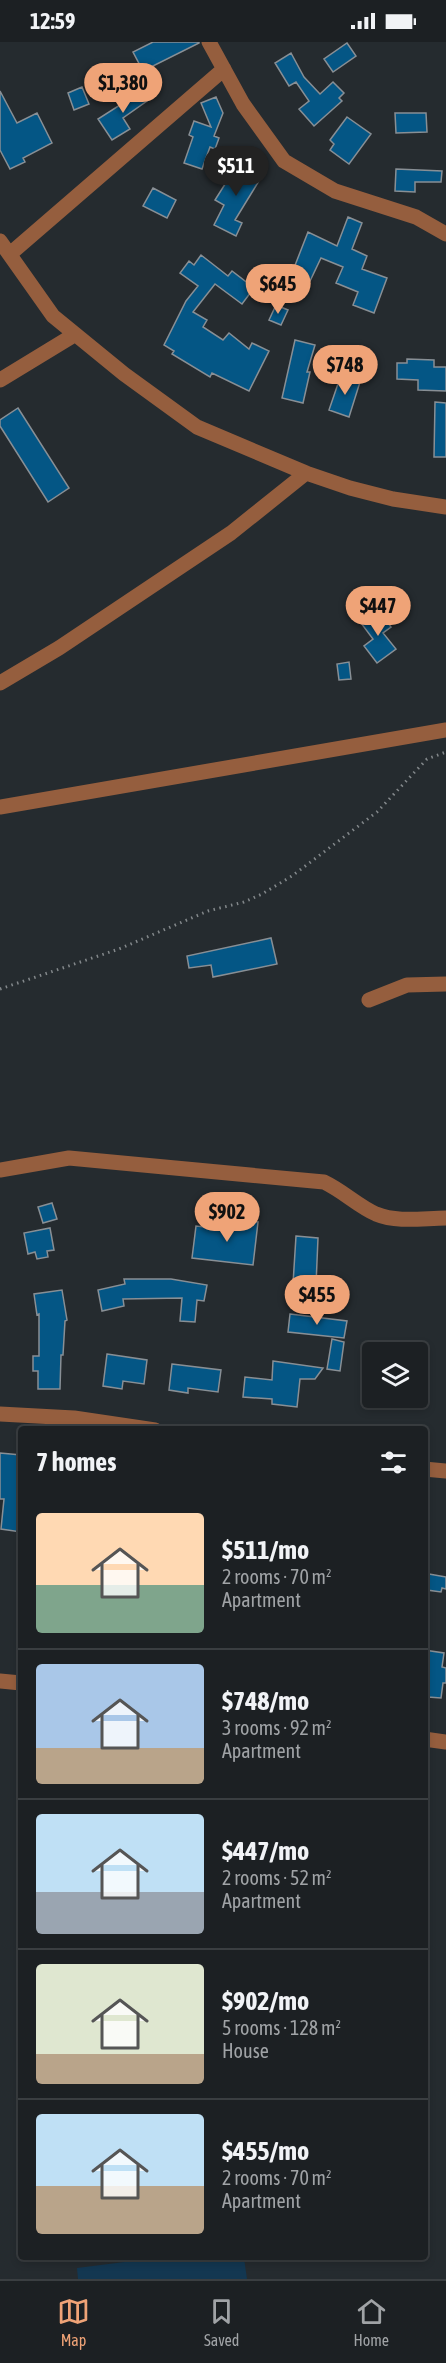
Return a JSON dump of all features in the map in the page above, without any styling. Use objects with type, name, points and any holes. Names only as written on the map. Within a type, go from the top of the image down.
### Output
[{"type":"street","points":[[209,42],[243,104],[284,161],[335,191],[416,217],[446,234]]},
{"type":"street","points":[[10,254],[224,69]]},
{"type":"street","points":[[0,241],[46,308],[74,335],[167,408],[198,427],[306,473],[393,500],[446,507]]},
{"type":"street","points":[[0,380],[74,335]]},
{"type":"street","points":[[0,683],[59,648],[231,533],[306,473]]},
{"type":"street","points":[[0,807],[446,730]]},
{"type":"street","points":[[369,1000],[407,985],[446,984]]},
{"type":"street","points":[[0,1170],[69,1158],[324,1182],[343,1191],[376,1214],[398,1219],[446,1218]]},
{"type":"street","points":[[0,1414],[74,1418],[128,1426]]},
{"type":"street","points":[[428,1469],[446,1471]]},
{"type":"street","points":[[0,1681],[18,1683]]},
{"type":"street","points":[[428,1740],[446,1742]]},
{"type":"path","points":[[0,988],[119,949],[208,912],[244,902],[262,894],[292,876],[377,812],[427,759],[446,752]]},
{"type":"shaded area","points":[[140,2260],[244,2260],[247,2279],[78,2279],[77,2268]]},
{"type":"building","points":[[153,42],[199,43],[143,71],[133,52]]},
{"type":"building","points":[[347,43],[356,56],[333,72],[324,59]]},
{"type":"building","points":[[291,53],[304,77],[320,94],[333,82],[344,93],[339,98],[342,101],[314,126],[299,109],[309,101],[296,82],[289,86],[275,63]]},
{"type":"building","points":[[82,87],[89,104],[74,110],[68,93]]},
{"type":"building","points":[[148,87],[154,96],[123,118],[130,129],[112,140],[98,119]]},
{"type":"building","points":[[0,91],[17,123],[37,113],[52,143],[23,158],[25,162],[10,169],[0,150]]},
{"type":"building","points":[[216,97],[223,113],[214,136],[219,138],[215,149],[210,147],[202,169],[184,163],[193,137],[189,135],[194,121],[211,127],[201,103]]},
{"type":"building","points":[[395,113],[426,113],[427,132],[396,133]]},
{"type":"building","points":[[347,117],[371,134],[349,164],[330,150],[334,144],[330,140]]},
{"type":"building","points":[[239,162],[262,176],[235,220],[242,223],[236,236],[214,225],[224,205],[215,200]]},
{"type":"building","points":[[396,169],[442,171],[441,182],[415,182],[415,192],[395,191]]},
{"type":"building","points":[[153,188],[176,200],[167,218],[143,206]]},
{"type":"building","points":[[348,217],[362,223],[352,249],[367,256],[362,269],[387,278],[374,313],[353,305],[358,292],[336,283],[343,267],[321,258],[310,281],[292,273],[308,232],[337,246]]},
{"type":"building","points":[[201,255],[228,276],[232,271],[254,288],[242,304],[215,284],[193,312],[207,320],[203,327],[223,340],[229,333],[249,349],[252,343],[269,351],[249,391],[212,373],[210,377],[172,354],[174,351],[164,345],[186,301],[198,286],[180,273],[189,261],[194,265]]},
{"type":"building","points":[[276,305],[288,310],[281,325],[269,320]]},
{"type":"building","points":[[295,340],[315,345],[307,372],[310,372],[303,403],[282,398]]},
{"type":"building","points":[[407,359],[434,360],[434,367],[446,367],[446,391],[418,390],[418,380],[397,379],[397,363],[407,363]]},
{"type":"building","points":[[341,375],[360,382],[349,417],[329,410]]},
{"type":"building","points":[[435,402],[446,403],[446,457],[434,457]]},
{"type":"building","points":[[18,408],[69,488],[48,502],[0,426],[0,420]]},
{"type":"building","points":[[379,610],[391,627],[383,633],[396,649],[377,663],[364,646],[373,639],[361,623]]},
{"type":"building","points":[[349,662],[351,679],[339,680],[337,664]]},
{"type":"building","points":[[271,938],[277,964],[213,977],[211,965],[189,968],[187,956]]},
{"type":"building","points":[[52,1203],[57,1219],[43,1223],[38,1207]]},
{"type":"building","points":[[232,1219],[258,1222],[253,1265],[192,1258],[196,1226],[231,1230]]},
{"type":"building","points":[[50,1228],[54,1250],[47,1251],[48,1257],[37,1259],[35,1252],[28,1254],[24,1233]]},
{"type":"building","points":[[296,1236],[318,1238],[316,1285],[293,1284]]},
{"type":"building","points":[[124,1279],[171,1279],[207,1285],[204,1301],[197,1300],[195,1322],[180,1321],[182,1298],[123,1299],[124,1306],[102,1311],[98,1290],[125,1284]]},
{"type":"building","points":[[62,1290],[67,1320],[65,1321],[63,1355],[61,1355],[60,1389],[38,1389],[38,1371],[33,1371],[33,1356],[39,1356],[39,1314],[37,1315],[34,1294]]},
{"type":"building","points":[[290,1314],[347,1321],[344,1338],[288,1332]]},
{"type":"building","points":[[332,1339],[344,1342],[340,1371],[327,1369]]},
{"type":"building","points":[[107,1354],[147,1360],[144,1384],[123,1381],[122,1389],[103,1386]]},
{"type":"building","points":[[273,1361],[323,1368],[315,1379],[300,1379],[297,1407],[272,1404],[272,1399],[243,1397],[245,1377],[272,1380]]},
{"type":"building","points":[[172,1364],[221,1370],[218,1392],[188,1388],[188,1393],[169,1390]]},
{"type":"building","points":[[0,1453],[18,1455],[18,1532],[1,1529],[4,1499],[0,1499]]},
{"type":"building","points":[[429,1574],[446,1577],[446,1589],[442,1588],[441,1592],[428,1590]]},
{"type":"building","points":[[428,1651],[444,1653],[442,1667],[446,1668],[446,1683],[443,1683],[441,1698],[428,1697]]}]
